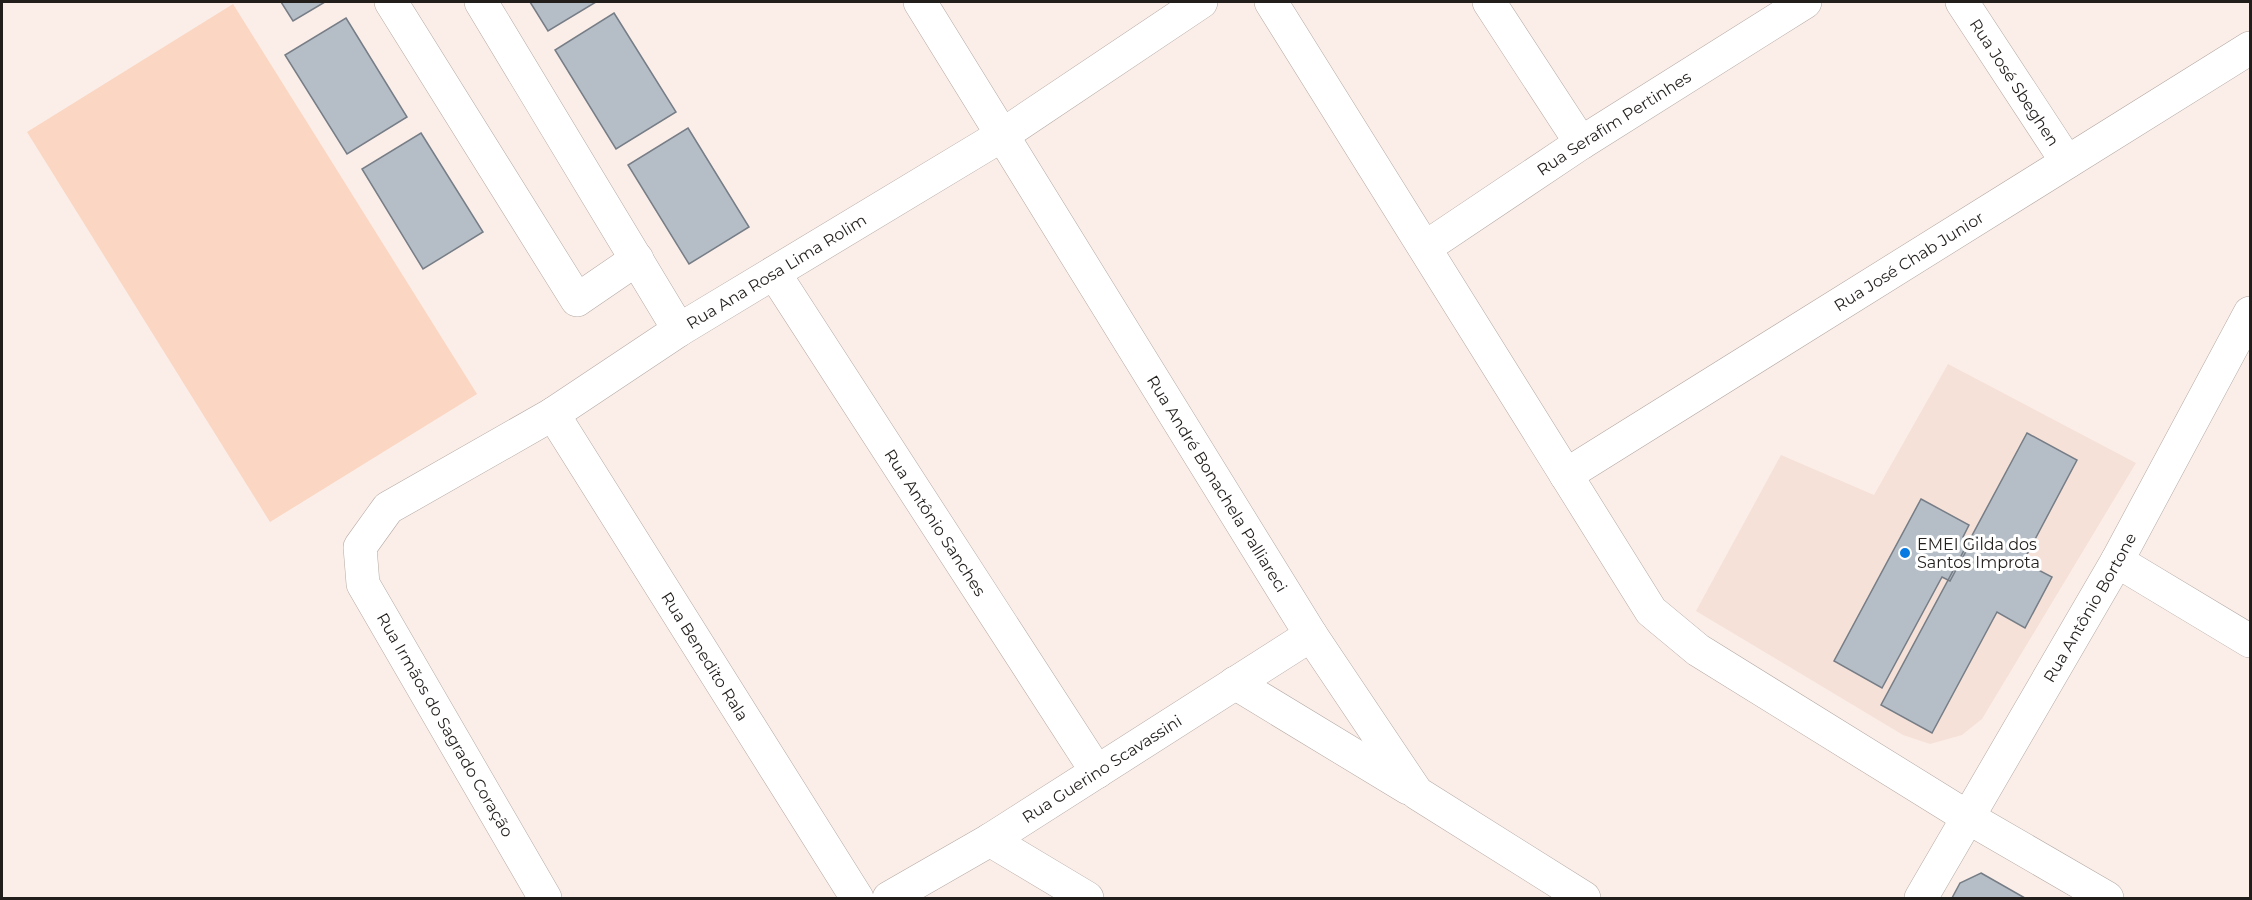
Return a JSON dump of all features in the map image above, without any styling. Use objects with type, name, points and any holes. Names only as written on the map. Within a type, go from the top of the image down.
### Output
[{"type":"street","points":[[391,2],[577,300],[637,259]]},
{"type":"street","points":[[481,2],[680,330]]},
{"type":"street","name":"Rua André Bonachela Palliareci","points":[[920,2],[1004,134],[1311,636],[1417,793],[1584,898]]},
{"type":"street","name":"Rua Ana Rosa Lima Rolim","points":[[360,547],[388,508],[553,414],[680,330],[1004,134],[1201,2]]},
{"type":"street","points":[[1271,2],[1652,611],[1698,650],[1969,818],[2107,898]]},
{"type":"street","points":[[1489,2],[1581,143]]},
{"type":"street","name":"Rua Serafim Pertinhes","points":[[1426,248],[1581,143],[1805,2]]},
{"type":"street","name":"Rua José Sbeghen","points":[[1962,2],[2067,162]]},
{"type":"street","name":"Rua José Chab Junior","points":[[1566,475],[2250,48]]},
{"type":"street","name":"Rua Antônio Sanches","points":[[774,273],[1096,772]]},
{"type":"street","name":"Rua Antônio Bortone","points":[[1921,898],[2117,561],[2248,325]]},
{"type":"street","name":"Rua Benedito Rala","points":[[553,414],[857,898]]},
{"type":"street","name":"Rua Irmãos do Sagrado Coração","points":[[360,547],[363,584],[545,898]]},
{"type":"street","points":[[2117,561],[2250,640]]},
{"type":"street","name":"Rua Guerino Scavassini","points":[[889,898],[990,840],[1311,636]]},
{"type":"street","points":[[1235,683],[1417,793]]},
{"type":"street","points":[[990,840],[1087,898]]},
{"type":"shaded area","points":[[233,4],[477,394],[270,522],[27,132]]},
{"type":"shaded area","name":"EMEI Gilda dos Santos Improta","points":[[1948,364],[2136,463],[1982,719],[1962,735],[1930,744],[1903,735],[1696,611],[1781,455],[1874,495]]},
{"type":"building","points":[[281,2],[325,2],[293,21]]},
{"type":"building","points":[[530,2],[596,2],[548,31]]},
{"type":"building","points":[[614,13],[676,112],[616,149],[555,50]]},
{"type":"building","points":[[346,18],[407,117],[347,154],[285,55]]},
{"type":"building","points":[[688,128],[749,227],[689,264],[628,165]]},
{"type":"building","points":[[421,133],[483,232],[423,269],[362,169]]},
{"type":"building","points":[[2027,433],[2077,460],[2023,562],[2052,577],[2025,628],[1997,612],[1932,733],[1881,705]]},
{"type":"building","points":[[1921,499],[1969,525],[1963,537],[1971,542],[1950,581],[1942,577],[1882,688],[1834,661]]},
{"type":"building","points":[[1981,873],[2025,898],[1952,898],[1960,883]]},
{"type":"place","name":"EMEI Gilda dos Santos Improta","points":[[1905,553]]}]
